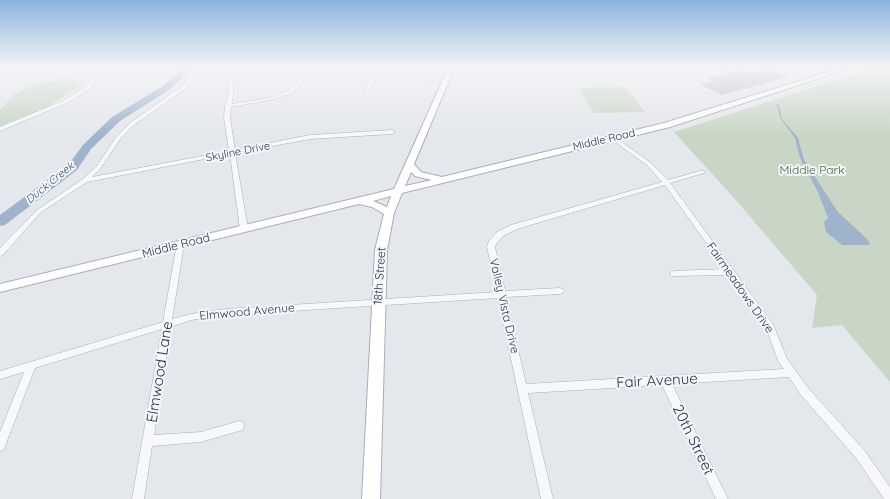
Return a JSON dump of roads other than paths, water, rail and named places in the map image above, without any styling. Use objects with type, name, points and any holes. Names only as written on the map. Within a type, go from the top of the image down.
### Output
[{"type":"main road","name":"18th Street","points":[[371,499],[380,250],[389,213],[442,89]]},
{"type":"main road","name":"Middle Road","points":[[0,288],[613,138],[687,119],[781,89]]},
{"type":"main road","points":[[409,164],[418,174],[444,179]]},
{"type":"main road","name":"Middle Road","points":[[351,202],[375,204],[389,213]]},
{"type":"street","points":[[0,129],[67,102],[86,89]]},
{"type":"street","points":[[0,253],[39,211],[85,180],[98,168],[125,130],[181,89]]},
{"type":"street","points":[[231,89],[227,118],[234,152],[244,229]]},
{"type":"street","points":[[228,106],[270,99],[293,89]]},
{"type":"street","name":"Skyline Drive","points":[[85,180],[327,135],[392,132]]},
{"type":"street","name":"Fairmeadows Drive","points":[[613,138],[649,164],[668,183],[729,272],[770,326],[783,361],[805,392],[860,454],[890,496]]},
{"type":"street","name":"Valley Vista Drive","points":[[547,499],[491,247],[500,234],[514,227],[702,172]]},
{"type":"street","name":"Elmwood Lane","points":[[138,499],[180,245]]},
{"type":"street","points":[[674,274],[729,272]]},
{"type":"street","name":"Elmwood Avenue","points":[[0,375],[191,317],[226,312],[560,291]]},
{"type":"street","points":[[0,446],[32,366]]},
{"type":"street","name":"Fair Avenue","points":[[523,389],[792,373]]},
{"type":"street","name":"20th Street","points":[[665,381],[722,499]]},
{"type":"street","points":[[149,441],[201,437],[238,426]]},
{"type":"water","points":[[776,104],[779,105],[782,119],[798,138],[804,160],[838,212],[867,239],[870,243],[869,245],[842,245],[826,232],[824,222],[828,218],[818,192],[800,158],[795,138],[780,118]]},
{"type":"waterway","name":"Duck Creek","points":[[0,222],[73,167],[87,147],[116,119],[164,89]]},
{"type":"park label","name":"Middle Park","points":[[812,170]]}]
